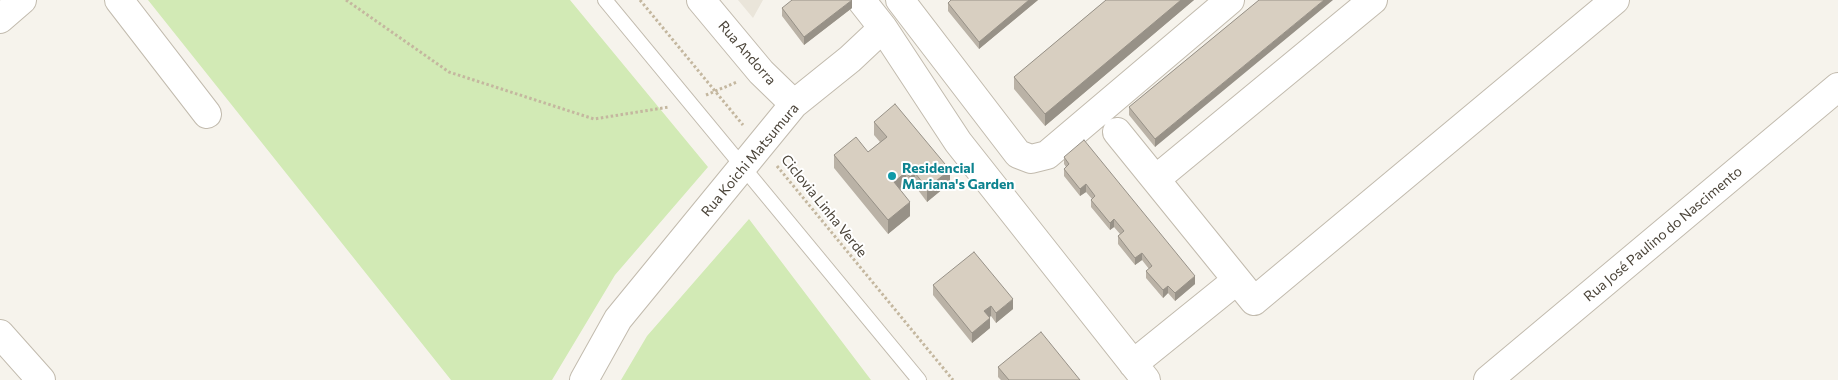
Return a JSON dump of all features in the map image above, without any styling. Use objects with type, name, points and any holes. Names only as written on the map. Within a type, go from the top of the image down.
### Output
[{"type":"street","points":[[0,20],[22,0]]},
{"type":"street","points":[[119,0],[207,114]]},
{"type":"street","name":"Rua Andorra","points":[[701,0],[760,72],[794,104]]},
{"type":"street","points":[[861,0],[883,28],[958,142],[1140,372],[1237,280]]},
{"type":"street","points":[[912,5],[1018,154],[1031,159],[1047,155],[1230,0]]},
{"type":"street","points":[[1156,179],[1373,0]]},
{"type":"street","points":[[1117,132],[1254,301],[1615,0]]},
{"type":"street","name":"Rua Koichi Matsumura","points":[[584,380],[618,320],[794,104],[850,59],[883,28]]},
{"type":"street","name":"Rua José Paulino do Nascimento","points":[[1496,378],[1838,87]]},
{"type":"street","points":[[0,334],[40,380]]},
{"type":"lane","points":[[605,0],[919,380]]},
{"type":"path","points":[[346,0],[449,72],[594,119],[653,111],[690,102],[760,72]]},
{"type":"path","name":"Ciclovia Linha Verde","points":[[640,0],[953,380]]},
{"type":"shaded area","points":[[738,0],[763,0],[753,18]]},
{"type":"green space","points":[[148,0],[570,0],[708,167],[615,275],[552,380],[451,380]]},
{"type":"green space","points":[[749,219],[871,380],[621,380],[647,336]]},
{"type":"building","points":[[792,0],[852,0],[804,37],[782,8]]},
{"type":"building","points":[[951,0],[1029,0],[979,42],[948,3]]},
{"type":"building","points":[[1106,0],[1181,0],[1045,114],[1014,77]]},
{"type":"building","points":[[1259,0],[1324,0],[1155,139],[1129,107]]},
{"type":"building","name":"Residencial Mariana's Garden","points":[[895,104],[950,170],[927,188],[915,173],[910,177],[906,172],[894,182],[910,202],[888,220],[834,155],[856,137],[868,152],[887,137],[874,122]]},
{"type":"building","points":[[1084,140],[1195,276],[1175,293],[1168,286],[1163,290],[1146,271],[1152,266],[1142,253],[1135,258],[1118,236],[1124,231],[1114,219],[1110,223],[1091,200],[1095,196],[1086,184],[1080,189],[1064,169],[1069,164],[1064,157]]},
{"type":"building","points":[[974,252],[1013,299],[996,313],[991,306],[984,311],[990,318],[972,333],[933,285]]},
{"type":"building","points":[[1041,332],[1080,380],[1009,380],[998,367]]},
{"type":"place","name":"Residencial Mariana's Garden","points":[[892,176]]}]
